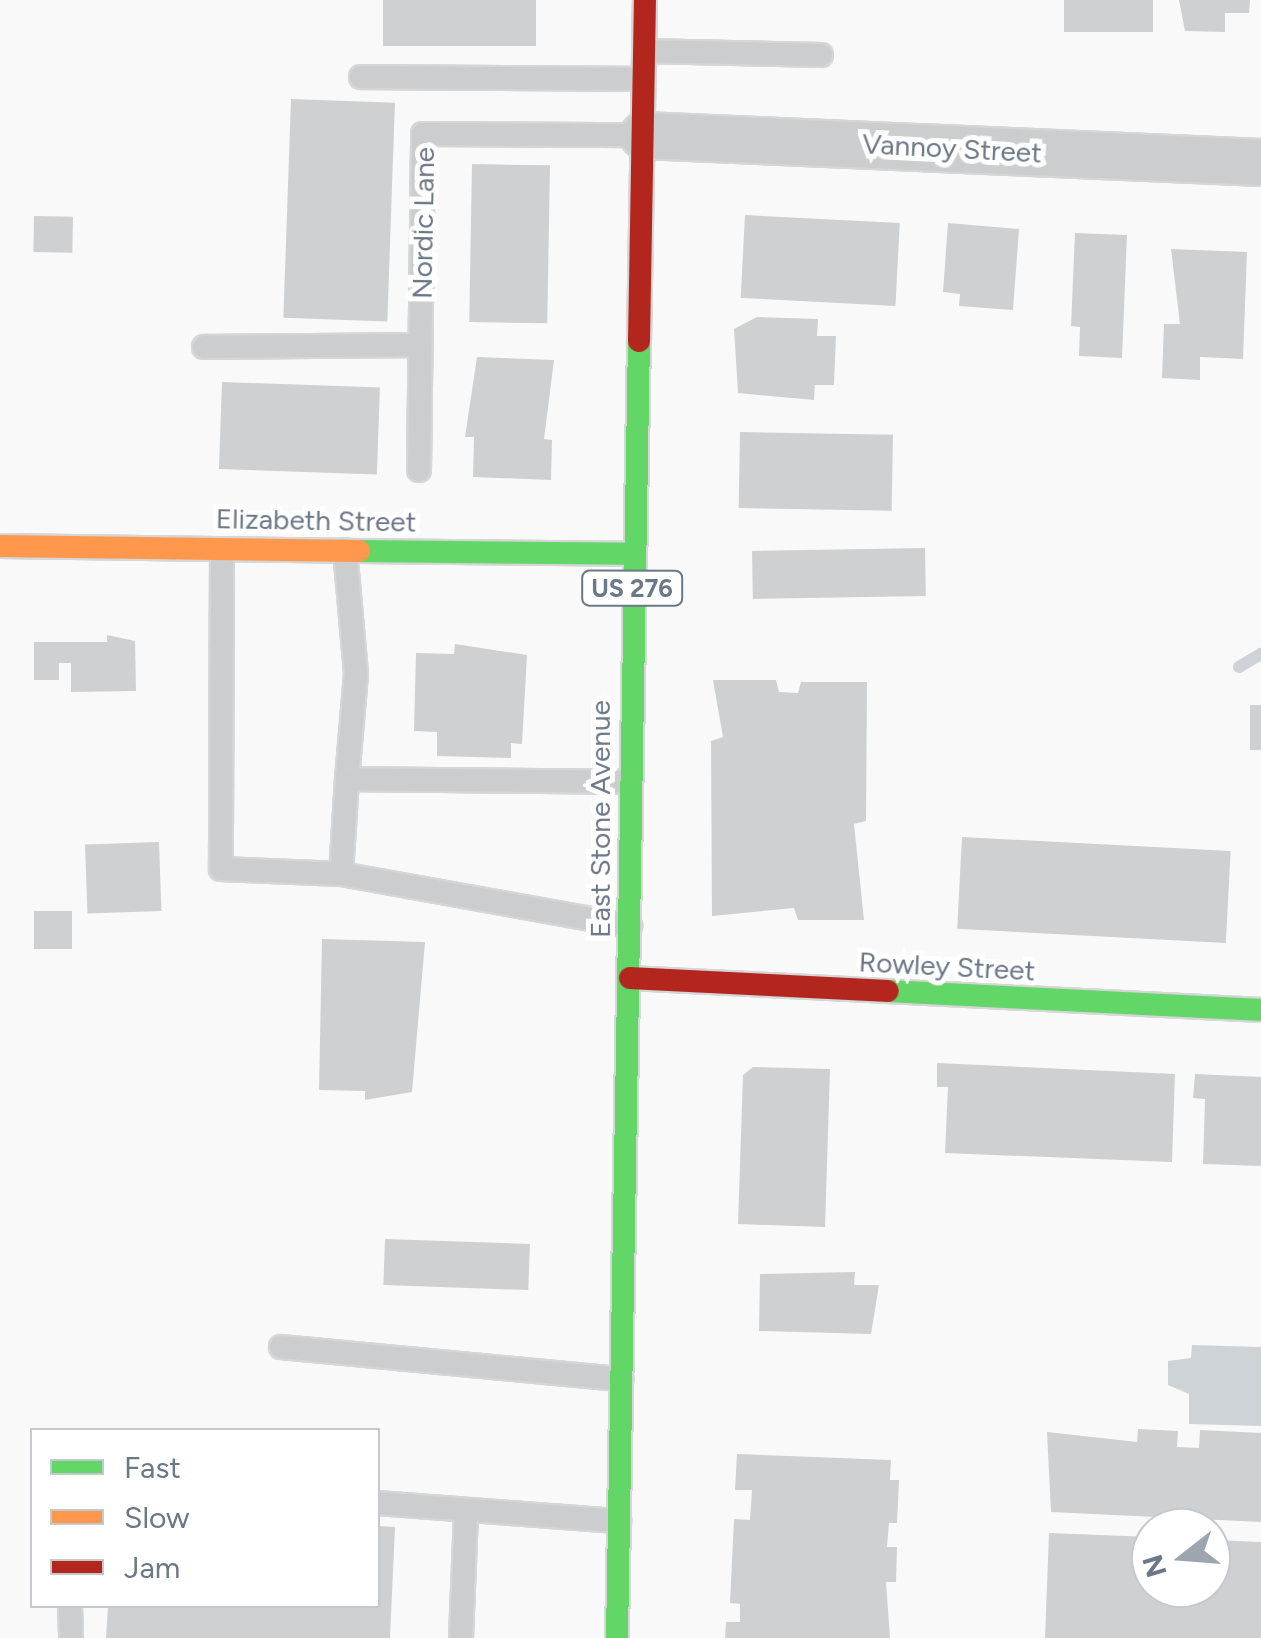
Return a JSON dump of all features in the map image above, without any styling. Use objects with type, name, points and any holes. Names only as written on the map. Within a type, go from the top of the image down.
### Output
[{"type":"main road","name":"East Stone Avenue","points":[[617,1638],[630,978],[632,554],[645,0]]},
{"type":"main road","name":"Elizabeth Street","points":[[0,546],[632,554]]},
{"type":"main road","name":"Rowley Street","points":[[630,978],[1261,1010]]},
{"type":"street","name":"Vannoy Street","points":[[643,135],[1261,162]]},
{"type":"lane","points":[[644,50],[821,55]]},
{"type":"lane","points":[[360,77],[644,78]]},
{"type":"lane","name":"Nordic Lane","points":[[419,470],[423,134],[643,135]]},
{"type":"lane","points":[[204,347],[420,346]]},
{"type":"lane","points":[[222,549],[221,869],[341,874],[630,926]]},
{"type":"lane","points":[[341,874],[356,674],[345,550]]},
{"type":"lane","points":[[347,779],[631,782]]},
{"type":"lane","points":[[281,1346],[622,1379]]},
{"type":"lane","points":[[380,1503],[466,1516],[619,1521]]},
{"type":"lane","points":[[460,1638],[466,1516]]},
{"type":"lane","points":[[70,1608],[71,1638]]},
{"type":"shaded area","points":[[1192,1345],[1261,1347],[1261,1426],[1189,1424],[1189,1394],[1168,1385],[1168,1361],[1191,1358]]},
{"type":"building","points":[[383,0],[536,0],[536,46],[383,46]]},
{"type":"building","points":[[1064,0],[1153,0],[1153,32],[1064,32]]},
{"type":"building","points":[[1179,0],[1250,0],[1249,13],[1225,13],[1225,32],[1185,31]]},
{"type":"building","points":[[291,99],[395,103],[387,321],[283,318]]},
{"type":"building","points":[[472,164],[550,165],[547,323],[469,322]]},
{"type":"building","points":[[745,215],[900,223],[895,306],[741,298]]},
{"type":"building","points":[[34,216],[73,217],[72,253],[33,252]]},
{"type":"building","points":[[948,223],[1019,229],[1013,310],[959,306],[960,294],[943,292]]},
{"type":"building","points":[[1075,233],[1127,235],[1122,358],[1079,356],[1080,327],[1071,326]]},
{"type":"building","points":[[1171,249],[1247,252],[1243,359],[1200,357],[1200,380],[1162,378],[1164,324],[1180,324]]},
{"type":"building","points":[[757,317],[818,319],[817,336],[836,336],[834,385],[815,385],[814,400],[738,393],[734,329]]},
{"type":"building","points":[[477,357],[554,360],[544,439],[552,440],[551,480],[473,477],[474,437],[465,437]]},
{"type":"building","points":[[222,382],[380,388],[377,474],[219,469]]},
{"type":"building","points":[[740,432],[893,435],[892,511],[739,508]]},
{"type":"building","points":[[925,548],[926,596],[753,599],[752,551]]},
{"type":"building","points":[[107,635],[135,641],[136,691],[71,692],[71,663],[59,663],[59,680],[34,680],[34,642],[107,642]]},
{"type":"building","points":[[455,644],[527,655],[522,744],[511,743],[511,758],[437,756],[437,732],[414,731],[416,653],[454,654]]},
{"type":"building","points":[[713,680],[776,680],[779,692],[798,693],[801,682],[867,682],[866,821],[854,824],[864,920],[798,920],[794,908],[712,916],[711,741],[723,737]]},
{"type":"building","points":[[1250,705],[1261,705],[1261,750],[1250,750]]},
{"type":"building","points":[[962,837],[1231,851],[1226,943],[957,929]]},
{"type":"building","points":[[159,842],[161,911],[87,914],[85,845]]},
{"type":"building","points":[[34,911],[72,911],[72,949],[34,949]]},
{"type":"building","points":[[322,939],[425,942],[412,1092],[365,1100],[365,1091],[319,1090]]},
{"type":"building","points":[[937,1063],[1175,1074],[1172,1162],[945,1153],[948,1087],[937,1087]]},
{"type":"building","points":[[753,1067],[830,1069],[825,1227],[738,1224],[743,1075]]},
{"type":"building","points":[[1195,1074],[1261,1077],[1261,1166],[1203,1164],[1205,1099],[1193,1098]]},
{"type":"building","points":[[385,1239],[530,1244],[528,1290],[383,1285]]},
{"type":"building","points":[[855,1272],[854,1285],[879,1285],[871,1334],[759,1331],[760,1274]]},
{"type":"building","points":[[1138,1429],[1178,1431],[1177,1447],[1199,1448],[1200,1430],[1261,1433],[1261,1522],[1231,1521],[1231,1508],[1131,1508],[1131,1516],[1051,1512],[1047,1432],[1137,1442]]},
{"type":"building","points":[[737,1454],[891,1460],[890,1480],[899,1480],[897,1523],[889,1523],[887,1547],[897,1547],[896,1582],[886,1582],[890,1638],[725,1638],[726,1622],[740,1622],[740,1604],[730,1603],[734,1519],[750,1520],[752,1490],[735,1490]]},
{"type":"building","points":[[380,1526],[395,1527],[390,1638],[106,1638],[108,1608],[380,1608]]},
{"type":"building","points":[[1049,1533],[1131,1536],[1131,1608],[1231,1608],[1231,1541],[1261,1542],[1261,1638],[1045,1638]]},
{"type":"waterway","points":[[1239,667],[1261,654]]},
{"type":"traffic: fast","points":[[617,1638],[639,341]]},
{"type":"traffic: fast","points":[[359,551],[632,554]]},
{"type":"traffic: fast","points":[[888,991],[1261,1010]]},
{"type":"traffic: slow","points":[[0,546],[359,551]]},
{"type":"traffic: jam","points":[[639,341],[645,0]]},
{"type":"traffic: jam","points":[[630,978],[888,991]]}]
